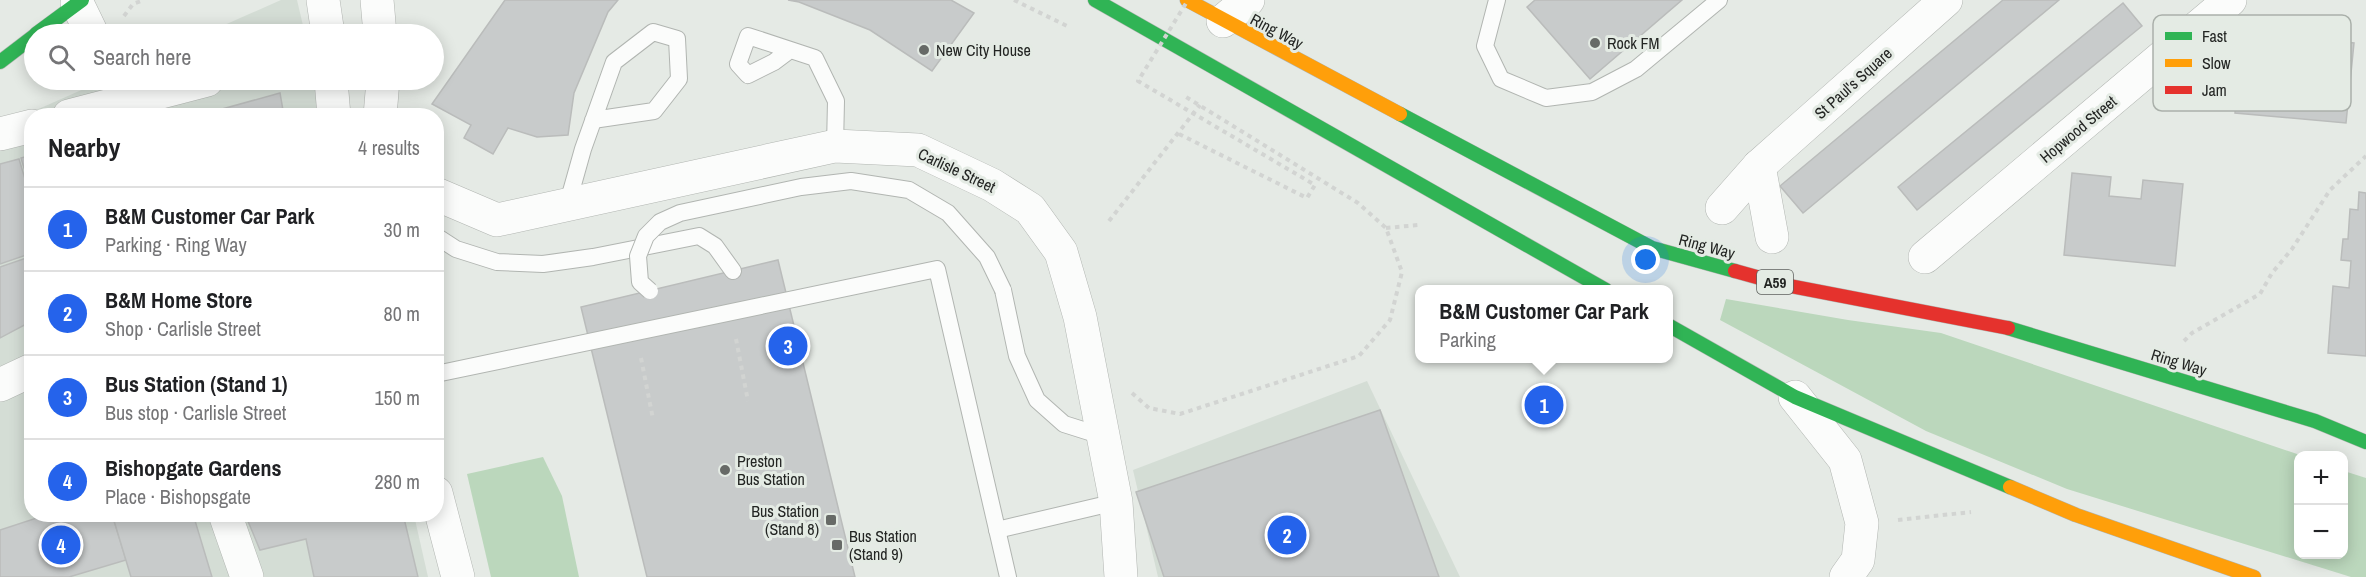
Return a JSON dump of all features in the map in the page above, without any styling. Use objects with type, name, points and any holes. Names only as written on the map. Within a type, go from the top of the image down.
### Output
[{"type":"highway","points":[[1095,0],[1597,285]]},
{"type":"highway","name":"Ring Way","points":[[1188,0],[1223,21],[1652,248],[1785,285],[2001,326],[2315,420],[2366,442]]},
{"type":"highway","points":[[50,24],[80,1]]},
{"type":"highway","points":[[0,62],[24,43]]},
{"type":"highway","points":[[1673,328],[1795,397],[2076,515],[2254,577]]},
{"type":"street","points":[[323,0],[327,24]]},
{"type":"street","points":[[377,0],[379,24]]},
{"type":"street","points":[[1223,21],[1248,0]]},
{"type":"street","name":"St Paul's Square","points":[[1722,208],[1760,166],[1946,0]]},
{"type":"street","name":"Hopwood Street","points":[[2212,15],[2230,0]]},
{"type":"street","points":[[80,1],[88,24]]},
{"type":"street","name":"Hopwood Street","points":[[1925,257],[2153,65]]},
{"type":"street","points":[[84,108],[118,90]]},
{"type":"street","points":[[332,90],[333,108]]},
{"type":"street","points":[[0,134],[24,128]]},
{"type":"street","name":"Carlisle Street","points":[[444,197],[497,220],[836,146],[918,150],[992,185],[1030,209],[1061,252],[1080,317],[1116,502],[1120,577]]},
{"type":"street","points":[[1760,166],[1772,237]]},
{"type":"street","points":[[0,385],[24,374]]},
{"type":"street","points":[[1795,397],[1845,460],[1862,523],[1858,560],[1846,577]]},
{"type":"street","points":[[228,522],[247,577]]},
{"type":"street","points":[[444,522],[458,577]]},
{"type":"lane","points":[[1497,0],[1485,46],[1501,79],[1546,98],[1592,92],[1636,69],[1719,0]]},
{"type":"lane","points":[[567,206],[593,120],[614,62],[652,32],[677,39],[679,79],[654,111],[593,120]]},
{"type":"lane","points":[[790,50],[815,58],[836,101],[836,146]]},
{"type":"lane","points":[[650,291],[640,282],[638,256],[646,236],[660,222],[680,213],[801,187],[850,181],[909,190],[948,213],[987,257],[1003,290],[1017,356],[1037,400],[1064,424],[1102,436]]},
{"type":"lane","points":[[444,241],[456,249],[497,262],[543,264],[593,257],[699,236],[715,246],[733,271]]},
{"type":"lane","points":[[444,372],[937,269],[1008,577]]},
{"type":"lane","points":[[997,530],[1116,502]]},
{"type":"path","points":[[123,24],[124,16],[134,4],[144,0]]},
{"type":"path","points":[[1014,0],[1075,31]]},
{"type":"path","points":[[1179,134],[1307,198],[1315,186],[1138,81],[1188,0]]},
{"type":"path","points":[[1142,70],[1151,76]]},
{"type":"path","points":[[1125,386],[1149,408],[1180,414],[1359,356],[1389,320],[1402,272],[1386,228],[1358,203],[1179,93]]},
{"type":"path","points":[[1109,221],[1200,105]]},
{"type":"path","points":[[2184,341],[2192,333],[2260,294],[2330,190],[2366,156]]},
{"type":"path","points":[[736,334],[748,401]]},
{"type":"path","points":[[639,347],[653,419]]},
{"type":"shaded area","points":[[281,0],[297,0],[303,24],[227,24]]},
{"type":"shaded area","points":[[81,90],[317,90],[321,108],[41,108]]},
{"type":"shaded area","points":[[24,115],[24,522],[416,522],[428,577],[0,577],[0,126]]},
{"type":"shaded area","points":[[1367,381],[1460,577],[1158,577],[1133,470]]},
{"type":"green space","points":[[1726,299],[1941,333],[2294,453],[2294,559],[2348,559],[2348,472],[2366,478],[2366,577],[2351,577],[2067,489],[1926,431],[1720,320]]},
{"type":"green space","points":[[543,457],[562,496],[579,577],[491,577],[467,474]]},
{"type":"building","points":[[505,0],[618,0],[608,12],[574,93],[568,135],[537,137],[508,128],[493,154],[464,138],[471,125],[444,110],[444,108],[432,104]]},
{"type":"building","name":"New City House","points":[[788,0],[951,0],[974,13],[932,71],[870,30],[799,2]]},
{"type":"building","name":"Rock FM","points":[[1535,0],[1682,0],[1590,79],[1527,7]]},
{"type":"building","points":[[2003,0],[2059,0],[1803,213],[1780,186]]},
{"type":"building","points":[[2123,3],[2142,26],[1917,210],[1898,187]]},
{"type":"building","points":[[2351,43],[2354,43],[2351,73]]},
{"type":"building","points":[[280,93],[283,108],[226,108]]},
{"type":"building","points":[[2235,111],[2347,111],[2346,123],[2235,113]]},
{"type":"building","points":[[19,159],[24,176],[24,256],[0,264],[0,164]]},
{"type":"building","points":[[2072,173],[2111,177],[2109,196],[2141,199],[2143,180],[2183,184],[2175,266],[2064,255]]},
{"type":"building","points":[[2359,192],[2366,193],[2366,356],[2328,353],[2333,286],[2349,288],[2351,261],[2341,260],[2343,239],[2348,239],[2350,209],[2358,210]]},
{"type":"building","points":[[24,259],[24,325],[0,338],[0,267]]},
{"type":"building","name":"Preston Bus Station","points":[[778,260],[855,577],[647,577],[581,307]]},
{"type":"building","points":[[1380,410],[1439,577],[1164,577],[1136,492]]},
{"type":"building","points":[[24,522],[114,522],[126,560],[69,577],[0,577],[0,530]]},
{"type":"building","points":[[114,522],[195,522],[212,577],[131,577]]},
{"type":"building","points":[[248,522],[405,522],[418,577],[314,577],[306,539],[260,550]]},
{"type":"traffic: fast","points":[[50,24],[82,0]]},
{"type":"traffic: fast","points":[[1095,0],[1597,285]]},
{"type":"traffic: fast","points":[[0,62],[24,44]]},
{"type":"traffic: fast","points":[[1400,114],[1652,248],[1735,271]]},
{"type":"traffic: fast","points":[[1673,328],[1795,397],[2010,487]]},
{"type":"traffic: fast","points":[[2008,328],[2315,421],[2366,442]]},
{"type":"traffic: slow","points":[[1187,0],[1400,114]]},
{"type":"traffic: slow","points":[[2010,487],[2076,515],[2254,577]]},
{"type":"traffic: jam","points":[[1735,271],[1785,285],[2008,328]]},
{"type":"place","name":"Rock FM","points":[[1595,43]]},
{"type":"place","name":"New City House","points":[[924,50]]},
{"type":"place","name":"Bus Station (Stand 1)","points":[[788,346]]},
{"type":"place","name":"B&M Customer Car Park","points":[[1544,405]]},
{"type":"place","name":"Preston Bus Station","points":[[725,470]]},
{"type":"place","name":"Bus Station (Stand 8)","points":[[831,520]]},
{"type":"place","name":"B&M Home Store","points":[[1287,535]]},
{"type":"place","name":"Bishopgate Gardens","points":[[61,545]]},
{"type":"place","name":"Bus Station (Stand 9)","points":[[837,545]]}]
